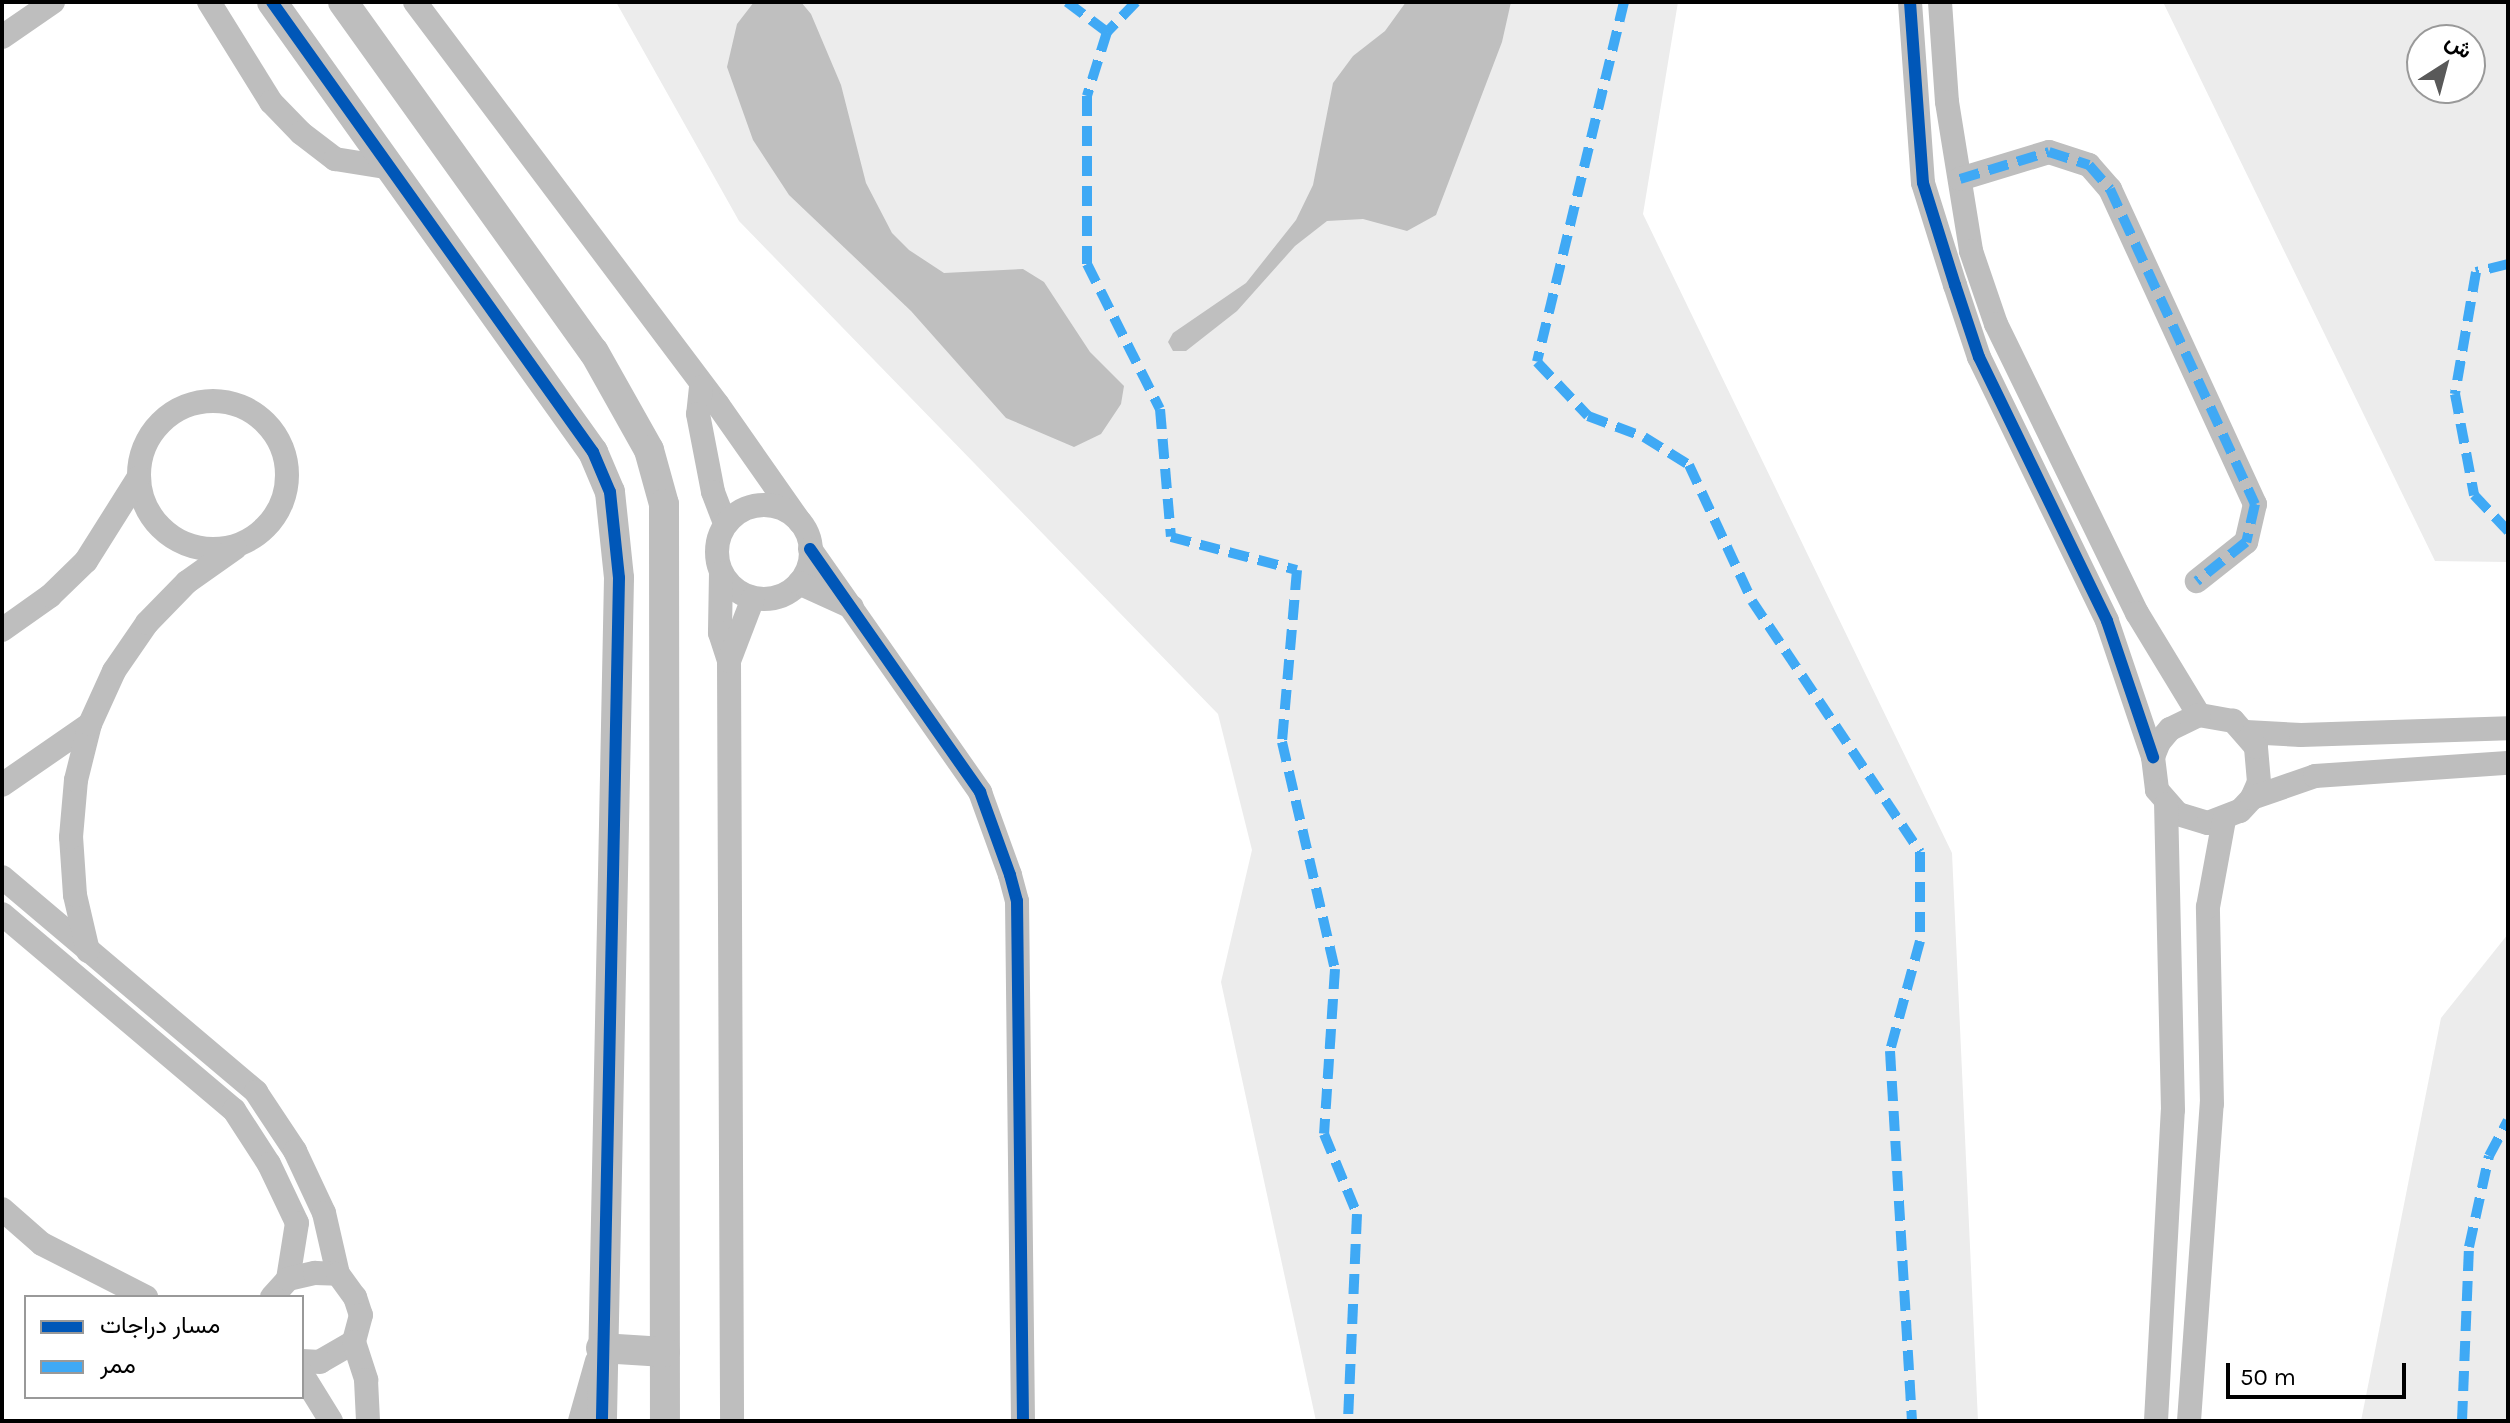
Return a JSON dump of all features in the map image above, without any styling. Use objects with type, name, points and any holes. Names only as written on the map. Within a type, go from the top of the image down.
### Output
[{"type":"street","points":[[209,2],[271,102],[301,133],[335,159],[391,168]]},
{"type":"street","points":[[272,2],[593,452],[610,492],[619,578],[601,1348],[602,1421]]},
{"type":"street","points":[[343,2],[594,352],[649,450],[664,504],[665,1421]]},
{"type":"street","points":[[415,2],[800,522],[810,549],[980,792],[999,834],[1017,901],[1023,1421]]},
{"type":"street","points":[[1910,2],[1923,183],[1955,285],[1979,357],[2107,621],[2153,757],[2157,790],[2166,804],[2193,821],[2224,820],[2252,798],[2315,776],[2508,763]]},
{"type":"street","points":[[1940,2],[1971,251],[1996,324],[2137,613],[2199,715]]},
{"type":"street","points":[[2,37],[49,3]]},
{"type":"street","points":[[1960,179],[2049,152],[2089,165],[2110,189],[2255,504],[2246,542],[2197,581]]},
{"type":"street","points":[[701,387],[698,414],[706,459],[725,524],[716,554],[721,573],[720,633],[729,661],[732,1421]]},
{"type":"street","points":[[4,631],[86,561],[139,477],[152,433],[189,405],[235,404],[256,415],[284,453],[283,499],[272,520],[187,582],[147,623],[114,671],[90,724],[76,780],[71,837],[75,895],[88,951]]},
{"type":"street","points":[[139,477],[154,519],[169,534],[189,545],[235,548]]},
{"type":"street","points":[[725,524],[749,507],[763,505],[800,522]]},
{"type":"street","points":[[721,573],[739,592],[753,598],[783,595],[799,583],[810,549]]},
{"type":"street","points":[[799,583],[852,607]]},
{"type":"street","points":[[729,661],[753,598]]},
{"type":"street","points":[[2153,757],[2170,729],[2199,715],[2217,715],[2246,732],[2301,735],[2508,728]]},
{"type":"street","points":[[2,785],[90,724]]},
{"type":"street","points":[[2246,732],[2260,764],[2252,798]]},
{"type":"street","points":[[2156,1421],[2173,1110],[2166,804]]},
{"type":"street","points":[[2189,1421],[2212,1104],[2208,907],[2224,820]]},
{"type":"street","points":[[2,877],[256,1092],[295,1151],[324,1213],[338,1274],[355,1297],[361,1315],[354,1342],[366,1380],[368,1421]]},
{"type":"street","points":[[2,914],[234,1110],[269,1164],[297,1223],[280,1288],[338,1274]]},
{"type":"street","points":[[2,1209],[42,1244],[142,1295]]},
{"type":"street","points":[[304,1361],[320,1362],[354,1342]]},
{"type":"street","points":[[601,1348],[665,1352]]},
{"type":"street","points":[[580,1421],[601,1348]]},
{"type":"street","points":[[304,1377],[331,1421]]},
{"type":"shaded area","points":[[616,2],[1678,2],[1643,214],[1952,853],[1978,1421],[1316,1421],[1221,982],[1252,850],[1218,714],[739,221]]},
{"type":"shaded area","points":[[754,2],[801,2],[811,14],[841,85],[866,183],[892,233],[909,250],[944,273],[1023,269],[1044,282],[1090,352],[1124,386],[1121,404],[1101,434],[1074,447],[1006,418],[911,311],[789,195],[753,140],[727,67],[737,24]]},
{"type":"shaded area","points":[[1406,2],[1511,2],[1502,42],[1436,215],[1407,231],[1363,219],[1327,221],[1295,246],[1237,311],[1186,351],[1173,351],[1168,342],[1173,333],[1246,283],[1296,220],[1313,185],[1333,83],[1353,56],[1385,31]]},
{"type":"shaded area","points":[[2163,2],[2508,2],[2508,562],[2435,561]]},
{"type":"shaded area","points":[[2508,934],[2508,1421],[2361,1421],[2441,1018]]},
{"type":"marked path","points":[[1067,2],[1107,32]]},
{"type":"marked path","points":[[1136,2],[1107,32],[1087,96],[1087,264],[1160,409],[1171,537],[1297,570],[1282,742],[1335,969],[1324,1134],[1357,1214],[1348,1421]]},
{"type":"marked path","points":[[1624,2],[1537,362],[1588,416],[1644,437],[1689,465],[1752,601],[1920,852],[1920,941],[1890,1051],[1912,1421]]},
{"type":"marked path","points":[[1960,179],[2049,152],[2089,165],[2110,189],[2255,504],[2246,542],[2197,581]]},
{"type":"marked path","points":[[2508,264],[2476,272],[2455,394],[2474,495],[2508,531]]},
{"type":"marked path","points":[[2462,1421],[2469,1247],[2489,1156],[2508,1121]]},
{"type":"cycle path","points":[[272,2],[593,452],[610,492],[619,578],[602,1421]]},
{"type":"cycle path","points":[[1910,2],[1923,183],[1955,285],[1979,357],[2107,621],[2153,757]]},
{"type":"cycle path","points":[[810,549],[980,792],[1017,901],[1023,1421]]}]
